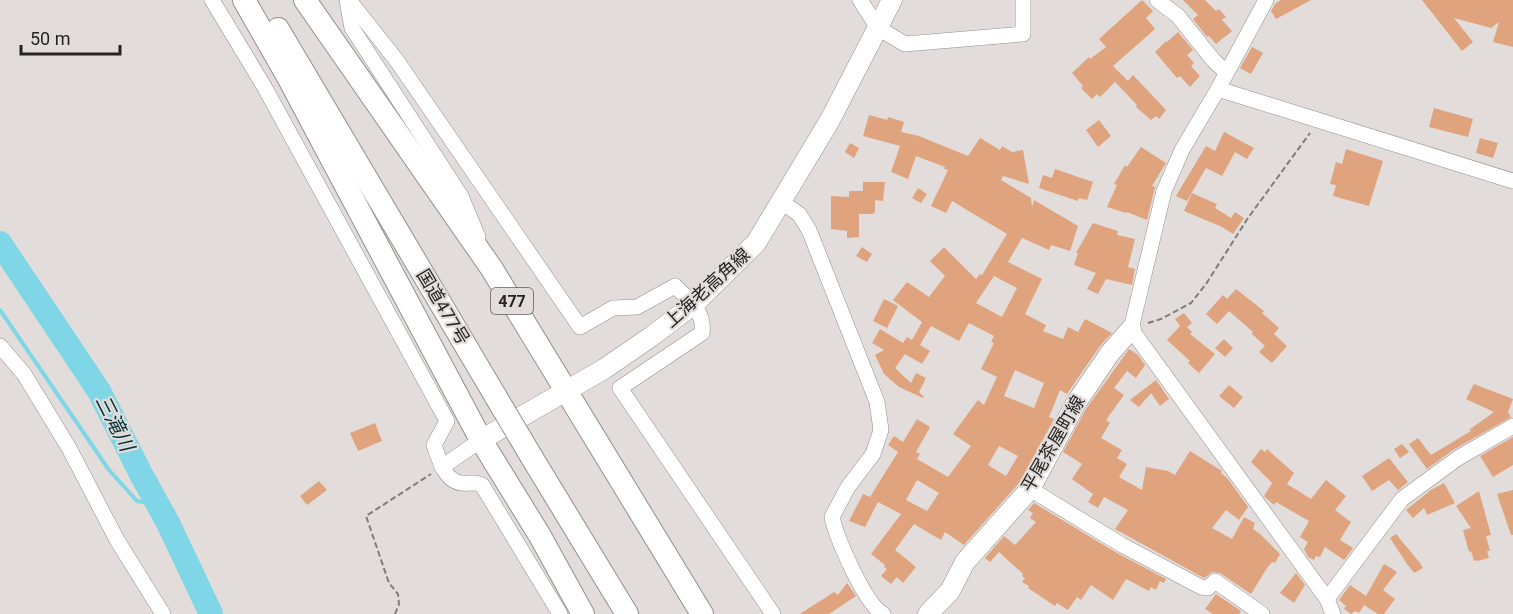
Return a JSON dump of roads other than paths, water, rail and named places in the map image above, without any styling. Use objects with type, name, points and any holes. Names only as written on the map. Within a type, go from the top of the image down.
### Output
[{"type":"highway","points":[[244,0],[288,77],[481,440],[540,536],[583,614]]},
{"type":"highway","name":"国道477号","points":[[260,0],[627,614]]},
{"type":"highway","name":"477","points":[[305,0],[492,269],[702,614]]},
{"type":"main road","name":"上海老高角線","points":[[481,440],[604,369],[694,304],[756,243],[830,120],[892,0]]},
{"type":"main road","name":"平尾茶屋町線","points":[[928,614],[950,591],[965,562],[1030,489],[1076,403],[1110,352],[1131,329]]},
{"type":"street","points":[[212,0],[265,88],[447,421],[434,445],[442,467],[451,478],[461,483],[474,482],[482,485],[560,614]]},
{"type":"street","points":[[348,0],[352,28],[461,196],[492,269]]},
{"type":"street","points":[[348,0],[398,61],[580,327],[613,308],[637,307],[675,286],[694,304],[703,322],[702,333],[620,388],[773,614]]},
{"type":"street","points":[[860,0],[878,28],[905,44],[1023,34],[1023,0]]},
{"type":"street","points":[[1157,0],[1178,16],[1214,61],[1227,72]]},
{"type":"street","points":[[1266,0],[1182,150],[1164,191],[1131,329],[1330,607],[1402,499],[1458,458],[1513,426]]},
{"type":"street","points":[[1218,89],[1513,181]]},
{"type":"street","points":[[781,202],[799,214],[809,230],[877,402],[881,430],[873,454],[848,487],[832,517],[837,537],[863,588],[878,611],[883,614]]},
{"type":"street","points":[[0,346],[24,374],[69,448],[117,540],[163,614]]},
{"type":"street","points":[[442,467],[481,440]]},
{"type":"street","points":[[1030,489],[1122,545],[1201,587],[1208,588],[1215,581],[1262,614]]},
{"type":"waterway","name":"三滝川","points":[[0,243],[99,391],[168,523],[211,614]]},
{"type":"waterway","points":[[0,310],[109,470],[137,501],[158,504]]}]
